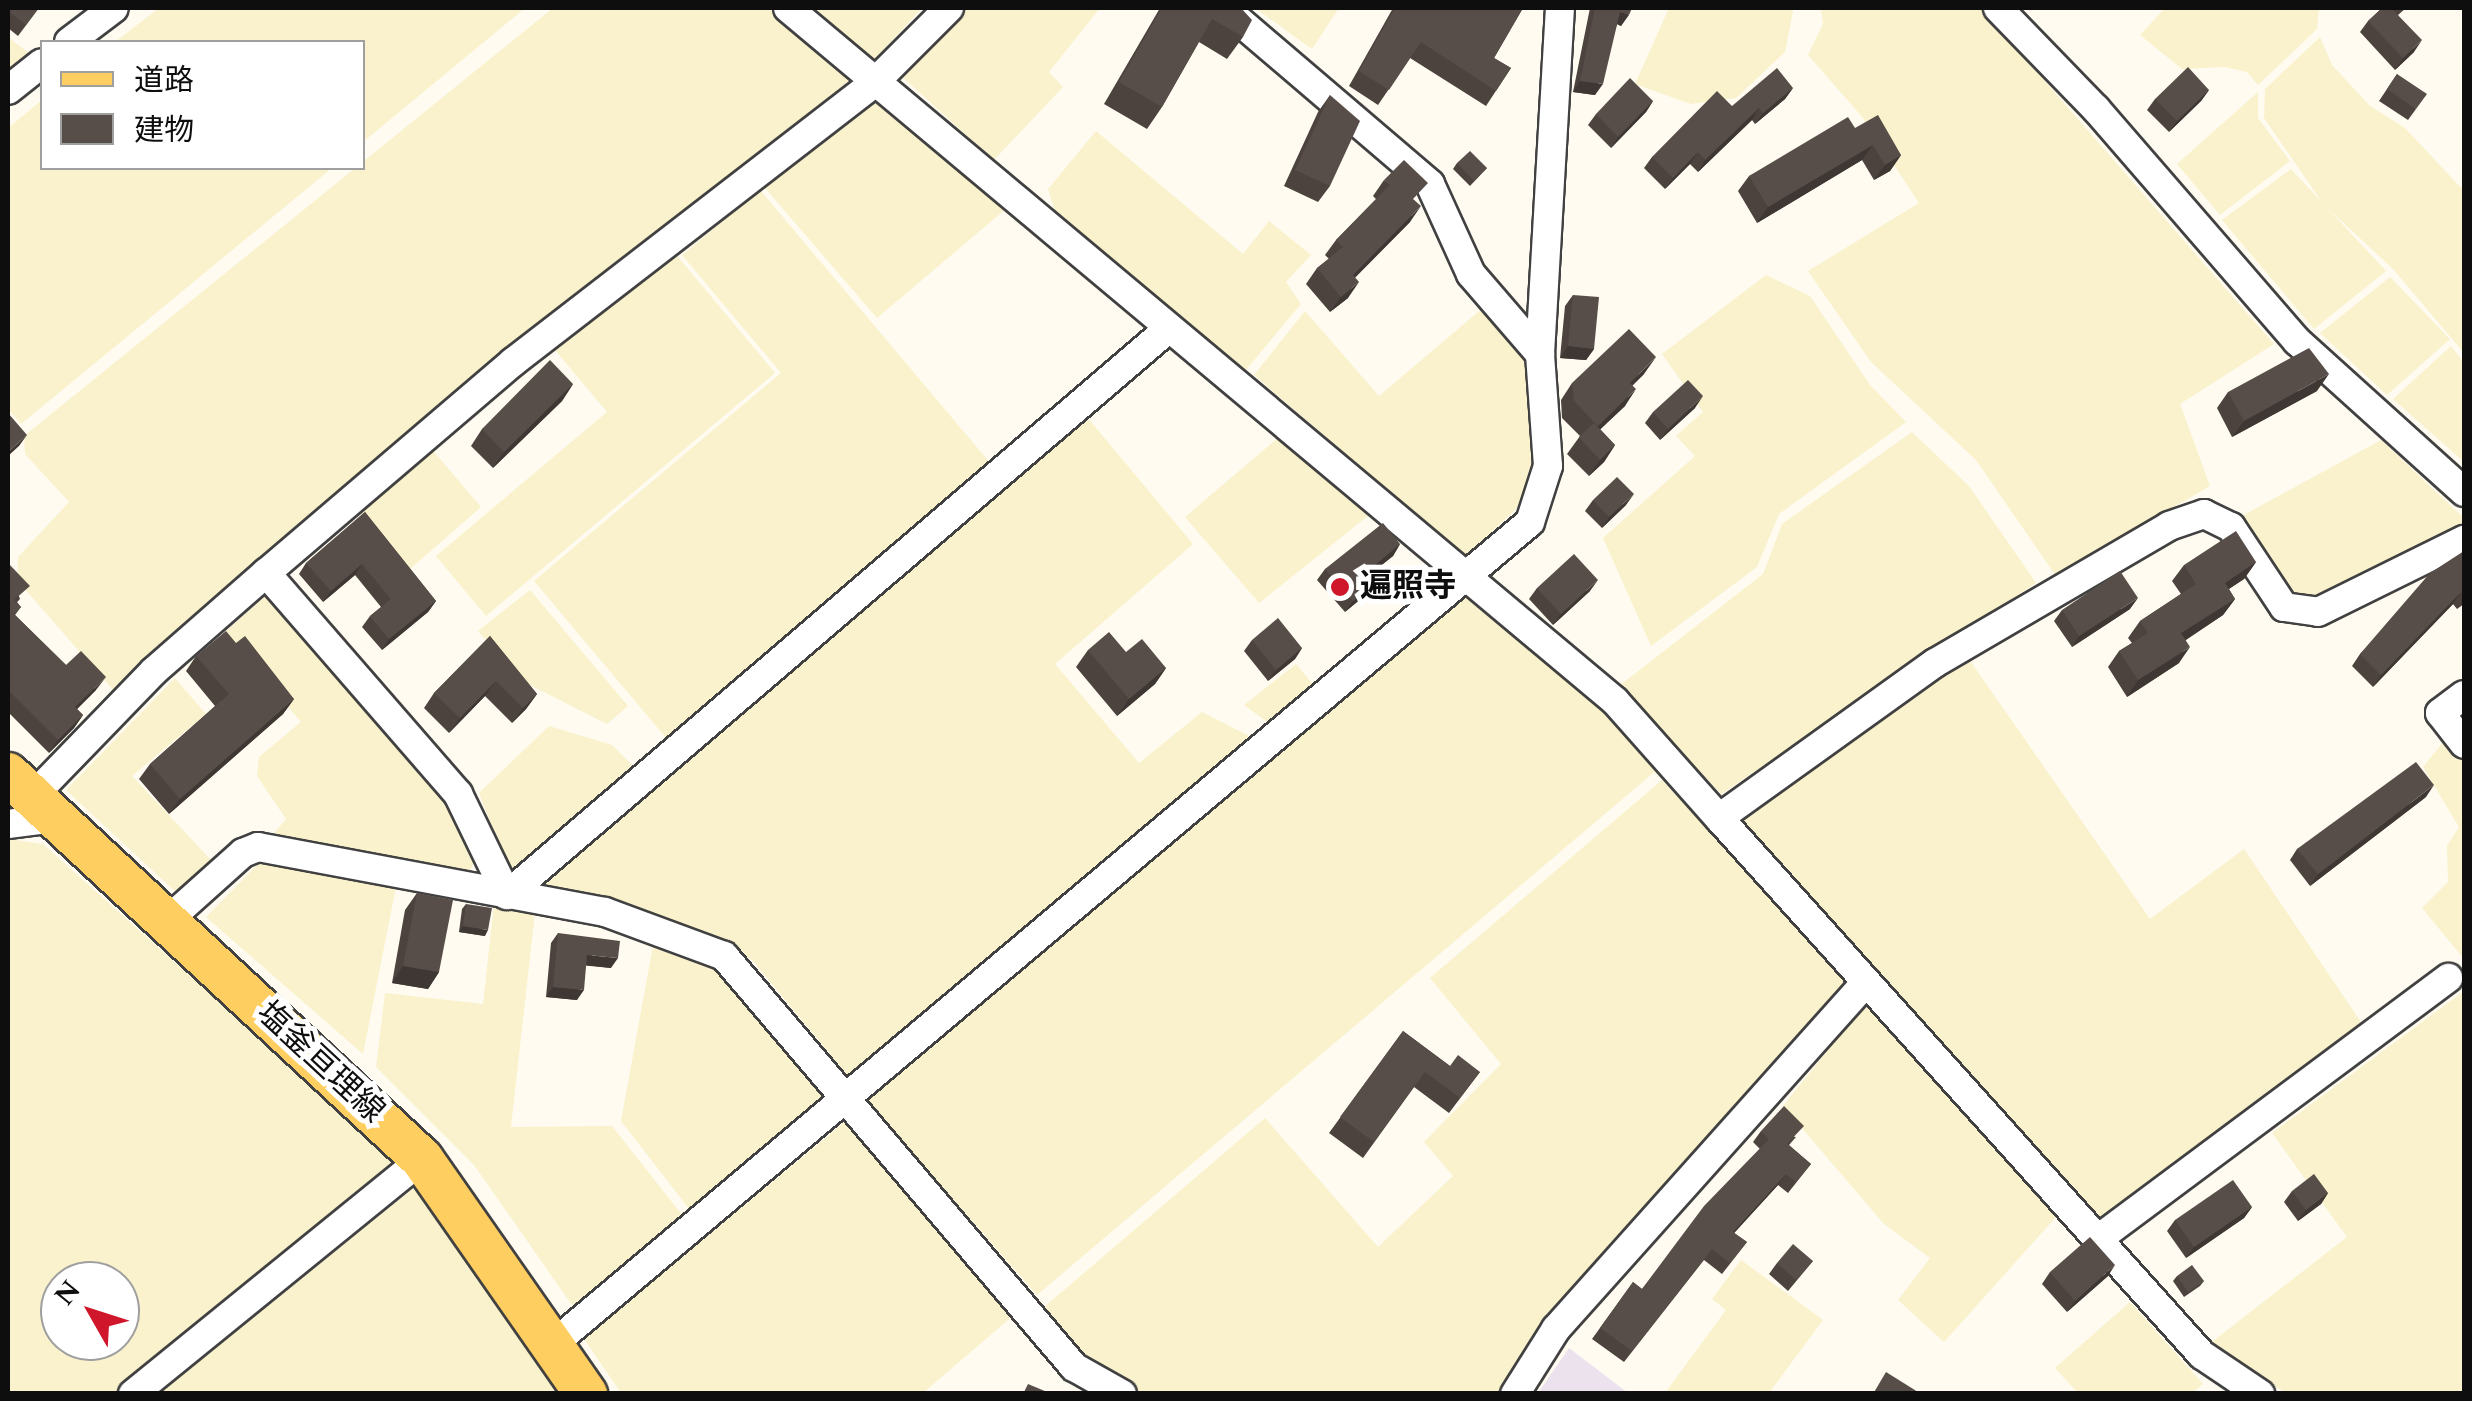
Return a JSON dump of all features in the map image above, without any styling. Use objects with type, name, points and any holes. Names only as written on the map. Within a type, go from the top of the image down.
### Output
[{"type":"main road","name":"塩釜亘理線","points":[[26,803],[168,920],[422,1160],[586,1394]]},
{"type":"street","points":[[72,40],[114,8]]},
{"type":"street","points":[[788,8],[1167,330],[1615,701],[2202,1355],[2260,1394]]},
{"type":"street","points":[[26,803],[154,671],[266,573],[513,362],[874,82],[949,8]]},
{"type":"street","points":[[1224,8],[1430,184],[1471,274],[1540,354]]},
{"type":"street","points":[[552,1345],[1530,522],[1543,495],[1548,466],[1540,354],[1560,8]]},
{"type":"street","points":[[1998,8],[2096,109],[2298,341],[2464,492]]},
{"type":"street","points":[[8,90],[40,65]]},
{"type":"street","points":[[507,895],[1167,330]]},
{"type":"street","points":[[1719,818],[1935,663],[2169,526],[2204,514],[2231,527],[2284,607],[2318,612],[2464,540]]},
{"type":"street","points":[[266,573],[458,794],[507,895]]},
{"type":"street","points":[[2464,695],[2440,713],[2464,744]]},
{"type":"street","points":[[168,920],[258,847],[605,912],[724,956],[1074,1367],[1122,1394]]},
{"type":"street","points":[[2098,1239],[2448,978]]},
{"type":"street","points":[[1515,1394],[1556,1329],[1866,982]]},
{"type":"street","points":[[133,1394],[422,1160]]},
{"type":"shaded area","points":[[159,8],[525,8],[365,140],[365,40],[118,40]]},
{"type":"shaded area","points":[[553,8],[770,8],[853,78],[529,336],[113,690],[17,580],[18,557],[69,502],[25,454],[24,436],[353,170],[365,170],[365,160]]},
{"type":"shaded area","points":[[813,8],[922,8],[874,60]]},
{"type":"shaded area","points":[[967,8],[1100,8],[1049,72],[1063,87],[994,160],[901,76]]},
{"type":"shaded area","points":[[1255,8],[1339,8],[1312,49]]},
{"type":"shaded area","points":[[1669,8],[1788,8],[1793,11],[1785,52],[1736,98],[1691,104],[1635,84]]},
{"type":"shaded area","points":[[1821,8],[1981,8],[2274,344],[2180,404],[2210,486],[2056,576],[1976,460],[1871,362],[1808,271],[1919,203],[1863,118],[1808,55],[1823,24]]},
{"type":"shaded area","points":[[2165,8],[2319,8],[2317,29],[2258,85],[2247,72],[2225,67],[2182,69],[2140,35]]},
{"type":"shaded area","points":[[8,37],[34,57],[8,77]]},
{"type":"shaded area","points":[[2320,37],[2332,65],[2370,106],[2405,128],[2464,191],[2464,353],[2393,269],[2324,205],[2264,118],[2265,89]]},
{"type":"shaded area","points":[[2258,92],[2258,118],[2290,161],[2220,215],[2177,164]]},
{"type":"shaded area","points":[[876,100],[1007,208],[877,318],[765,188]]},
{"type":"shaded area","points":[[40,102],[40,170],[330,170],[21,424],[8,409],[8,128]]},
{"type":"shaded area","points":[[1096,131],[1243,254],[1269,221],[1311,255],[1286,282],[1301,304],[1245,371],[1056,214],[1048,189]]},
{"type":"shaded area","points":[[2291,169],[2386,271],[2314,329],[2222,220]]},
{"type":"shaded area","points":[[760,190],[991,464],[667,739],[534,581],[781,373],[682,255]]},
{"type":"shaded area","points":[[673,251],[775,373],[486,616],[436,556],[607,412],[555,350]]},
{"type":"shaded area","points":[[1766,275],[1810,296],[1870,385],[1906,422],[1779,514],[1757,567],[1651,646],[1603,538],[1695,456],[1676,436],[1703,412],[1662,354]]},
{"type":"shaded area","points":[[2390,277],[2450,339],[2387,395],[2320,333]]},
{"type":"shaded area","points":[[1484,307],[1526,355],[1533,469],[1517,508],[1465,557],[1254,375],[1305,311],[1379,396]]},
{"type":"shaded area","points":[[2451,346],[2464,363],[2464,462],[2393,399]]},
{"type":"shaded area","points":[[1087,417],[1193,544],[1055,664],[1139,763],[1202,712],[1251,737],[850,1078],[752,960],[665,917],[542,887]]},
{"type":"shaded area","points":[[1912,432],[1969,486],[2036,583],[1721,794],[1619,686],[1763,574],[1782,524]]},
{"type":"shaded area","points":[[1278,438],[1369,515],[1259,603],[1185,517]]},
{"type":"shaded area","points":[[2381,440],[2464,518],[2464,526],[2320,600],[2288,596],[2240,517]]},
{"type":"shaded area","points":[[430,447],[481,507],[409,570],[357,510]]},
{"type":"shaded area","points":[[530,590],[628,706],[607,724],[520,680],[478,631]]},
{"type":"shaded area","points":[[270,592],[453,799],[479,852],[467,877],[270,838],[286,819],[257,776],[259,757],[301,722],[225,632]]},
{"type":"shaded area","points":[[1466,597],[1615,719],[1658,769],[1037,1295],[866,1100]]},
{"type":"shaded area","points":[[1966,655],[2150,919],[2244,849],[2365,1028],[2099,1224],[1738,821]]},
{"type":"shaded area","points":[[1296,664],[1316,688],[1270,724],[1244,705]]},
{"type":"shaded area","points":[[175,678],[206,714],[132,776],[213,862],[179,895],[66,790]]},
{"type":"shaded area","points":[[549,726],[612,745],[636,769],[511,877],[479,793]]},
{"type":"shaded area","points":[[2448,736],[2464,757],[2464,959],[2422,908],[2448,882],[2447,846],[2459,827],[2423,767]]},
{"type":"shaded area","points":[[1662,780],[1848,980],[1551,1315],[1500,1393],[1145,1393],[1085,1364],[1043,1308],[1265,1118],[1378,1247],[1453,1176],[1424,1142],[1501,1064],[1430,978]]},
{"type":"shaded area","points":[[8,839],[43,844],[399,1164],[114,1393],[8,1394]]},
{"type":"shaded area","points":[[261,861],[396,887],[363,1054],[206,917]]},
{"type":"shaded area","points":[[494,904],[535,912],[511,1127],[612,1126],[683,1216],[574,1308],[474,1165],[376,1067],[385,993],[483,1004]]},
{"type":"shaded area","points":[[654,940],[717,964],[829,1091],[690,1210],[621,1121]]},
{"type":"shaded area","points":[[2464,991],[2464,1393],[2286,1393],[2208,1345],[2347,1237],[2272,1133]]},
{"type":"shaded area","points":[[1865,1004],[2056,1217],[1944,1342],[1898,1300],[1930,1258],[1884,1224],[1783,1106]]},
{"type":"shaded area","points":[[847,1120],[1015,1314],[923,1393],[621,1393],[584,1339]]},
{"type":"shaded area","points":[[415,1187],[560,1393],[160,1393]]},
{"type":"shaded area","points":[[1741,1260],[1823,1320],[1769,1393],[1665,1393],[1726,1310],[1712,1299]]},
{"type":"shaded area","points":[[2130,1302],[2203,1384],[2192,1393],[2078,1393],[2055,1368]]},
{"type":"shaded area","points":[[1569,1348],[1628,1393],[1538,1393]]},
{"type":"building","points":[[8,8],[38,8],[26,25]]},
{"type":"building","points":[[1162,8],[1241,8],[1252,20],[1243,37],[1212,19],[1162,107],[1119,82]]},
{"type":"building","points":[[1395,8],[1523,8],[1494,58],[1511,68],[1496,91],[1421,42],[1389,90],[1359,71]]},
{"type":"building","points":[[1595,8],[1632,8],[1629,15],[1620,12],[1603,84],[1580,81]]},
{"type":"building","points":[[2382,8],[2391,8],[2422,40],[2403,58],[2368,21]]},
{"type":"building","points":[[2188,67],[2209,90],[2177,121],[2155,99]]},
{"type":"building","points":[[1777,68],[1793,88],[1763,113],[1759,108],[1705,160],[1698,152],[1673,178],[1652,157],[1717,91],[1732,106]]},
{"type":"building","points":[[2397,74],[2427,94],[2416,109],[2387,89]]},
{"type":"building","points":[[1630,78],[1653,101],[1618,137],[1596,114]]},
{"type":"building","points":[[1330,95],[1360,121],[1330,186],[1295,170]]},
{"type":"building","points":[[1878,115],[1901,155],[1885,165],[1873,145],[1768,207],[1749,176],[1848,117],[1855,128]]},
{"type":"building","points":[[1470,151],[1487,168],[1474,181],[1457,163]]},
{"type":"building","points":[[1404,160],[1428,183],[1413,199],[1421,206],[1353,275],[1359,282],[1341,297],[1317,268],[1343,247],[1336,240],[1390,185],[1384,180]]},
{"type":"building","points":[[1573,295],[1599,297],[1594,349],[1568,346]]},
{"type":"building","points":[[1629,329],[1656,357],[1630,383],[1636,389],[1598,426],[1574,401],[1572,383]]},
{"type":"building","points":[[2309,348],[2329,374],[2244,421],[2228,392]]},
{"type":"building","points":[[550,360],[573,384],[504,452],[482,429]]},
{"type":"building","points":[[1688,380],[1703,396],[1668,429],[1653,412]]},
{"type":"building","points":[[8,413],[27,435],[8,452]]},
{"type":"building","points":[[1594,423],[1615,445],[1600,460],[1579,437]]},
{"type":"building","points":[[1617,477],[1634,494],[1609,517],[1593,500]]},
{"type":"building","points":[[365,512],[436,601],[389,639],[370,616],[391,599],[362,564],[331,591],[306,563]]},
{"type":"building","points":[[1383,523],[1400,544],[1362,576],[1370,586],[1353,601],[1325,569]]},
{"type":"building","points":[[2236,531],[2256,562],[2225,583],[2235,599],[2181,633],[2190,647],[2138,680],[2119,651],[2148,633],[2140,621],[2196,584],[2184,565]]},
{"type":"building","points":[[2464,551],[2464,598],[2461,592],[2381,675],[2360,654],[2430,573]]},
{"type":"building","points":[[1574,554],[1598,580],[1561,614],[1537,588]]},
{"type":"building","points":[[9,564],[30,586],[14,600],[21,607],[14,614],[66,665],[81,651],[106,677],[75,707],[83,715],[58,740],[8,690]]},
{"type":"building","points":[[2120,571],[2138,598],[2079,636],[2062,610]]},
{"type":"building","points":[[1278,618],[1302,648],[1276,670],[1252,640]]},
{"type":"building","points":[[226,631],[236,643],[245,636],[294,699],[180,799],[150,764],[229,694],[196,656]]},
{"type":"building","points":[[1109,632],[1126,652],[1142,639],[1166,668],[1129,699],[1088,650]]},
{"type":"building","points":[[490,636],[537,694],[523,708],[496,681],[460,718],[434,693]]},
{"type":"building","points":[[2416,762],[2434,785],[2318,874],[2297,849]]},
{"type":"building","points":[[417,893],[453,900],[439,972],[403,966]]},
{"type":"building","points":[[466,904],[492,908],[488,930],[463,926]]},
{"type":"building","points":[[558,933],[620,941],[618,958],[587,955],[584,990],[553,987]]},
{"type":"building","points":[[1403,1031],[1450,1066],[1458,1055],[1480,1072],[1460,1098],[1425,1072],[1374,1142],[1340,1117]]},
{"type":"building","points":[[1784,1106],[1804,1126],[1787,1144],[1811,1164],[1796,1182],[1786,1174],[1733,1232],[1747,1242],[1730,1263],[1712,1249],[1632,1351],[1600,1328],[1633,1282],[1642,1289],[1704,1206],[1769,1139],[1761,1131]]},
{"type":"building","points":[[2314,1174],[2328,1193],[2306,1210],[2292,1191]]},
{"type":"building","points":[[2233,1180],[2252,1207],[2194,1247],[2175,1220]]},
{"type":"building","points":[[2090,1237],[2115,1265],[2075,1301],[2050,1272]]},
{"type":"building","points":[[1793,1244],[1813,1261],[1796,1280],[1777,1263]]},
{"type":"building","points":[[2192,1265],[2204,1281],[2188,1292],[2177,1276]]},
{"type":"building","points":[[1886,1372],[1918,1392],[1917,1394],[1873,1394]]},
{"type":"building","points":[[1028,1384],[1052,1394],[1023,1394]]},
{"type":"place","name":"遍照寺","points":[[1340,587]]}]
